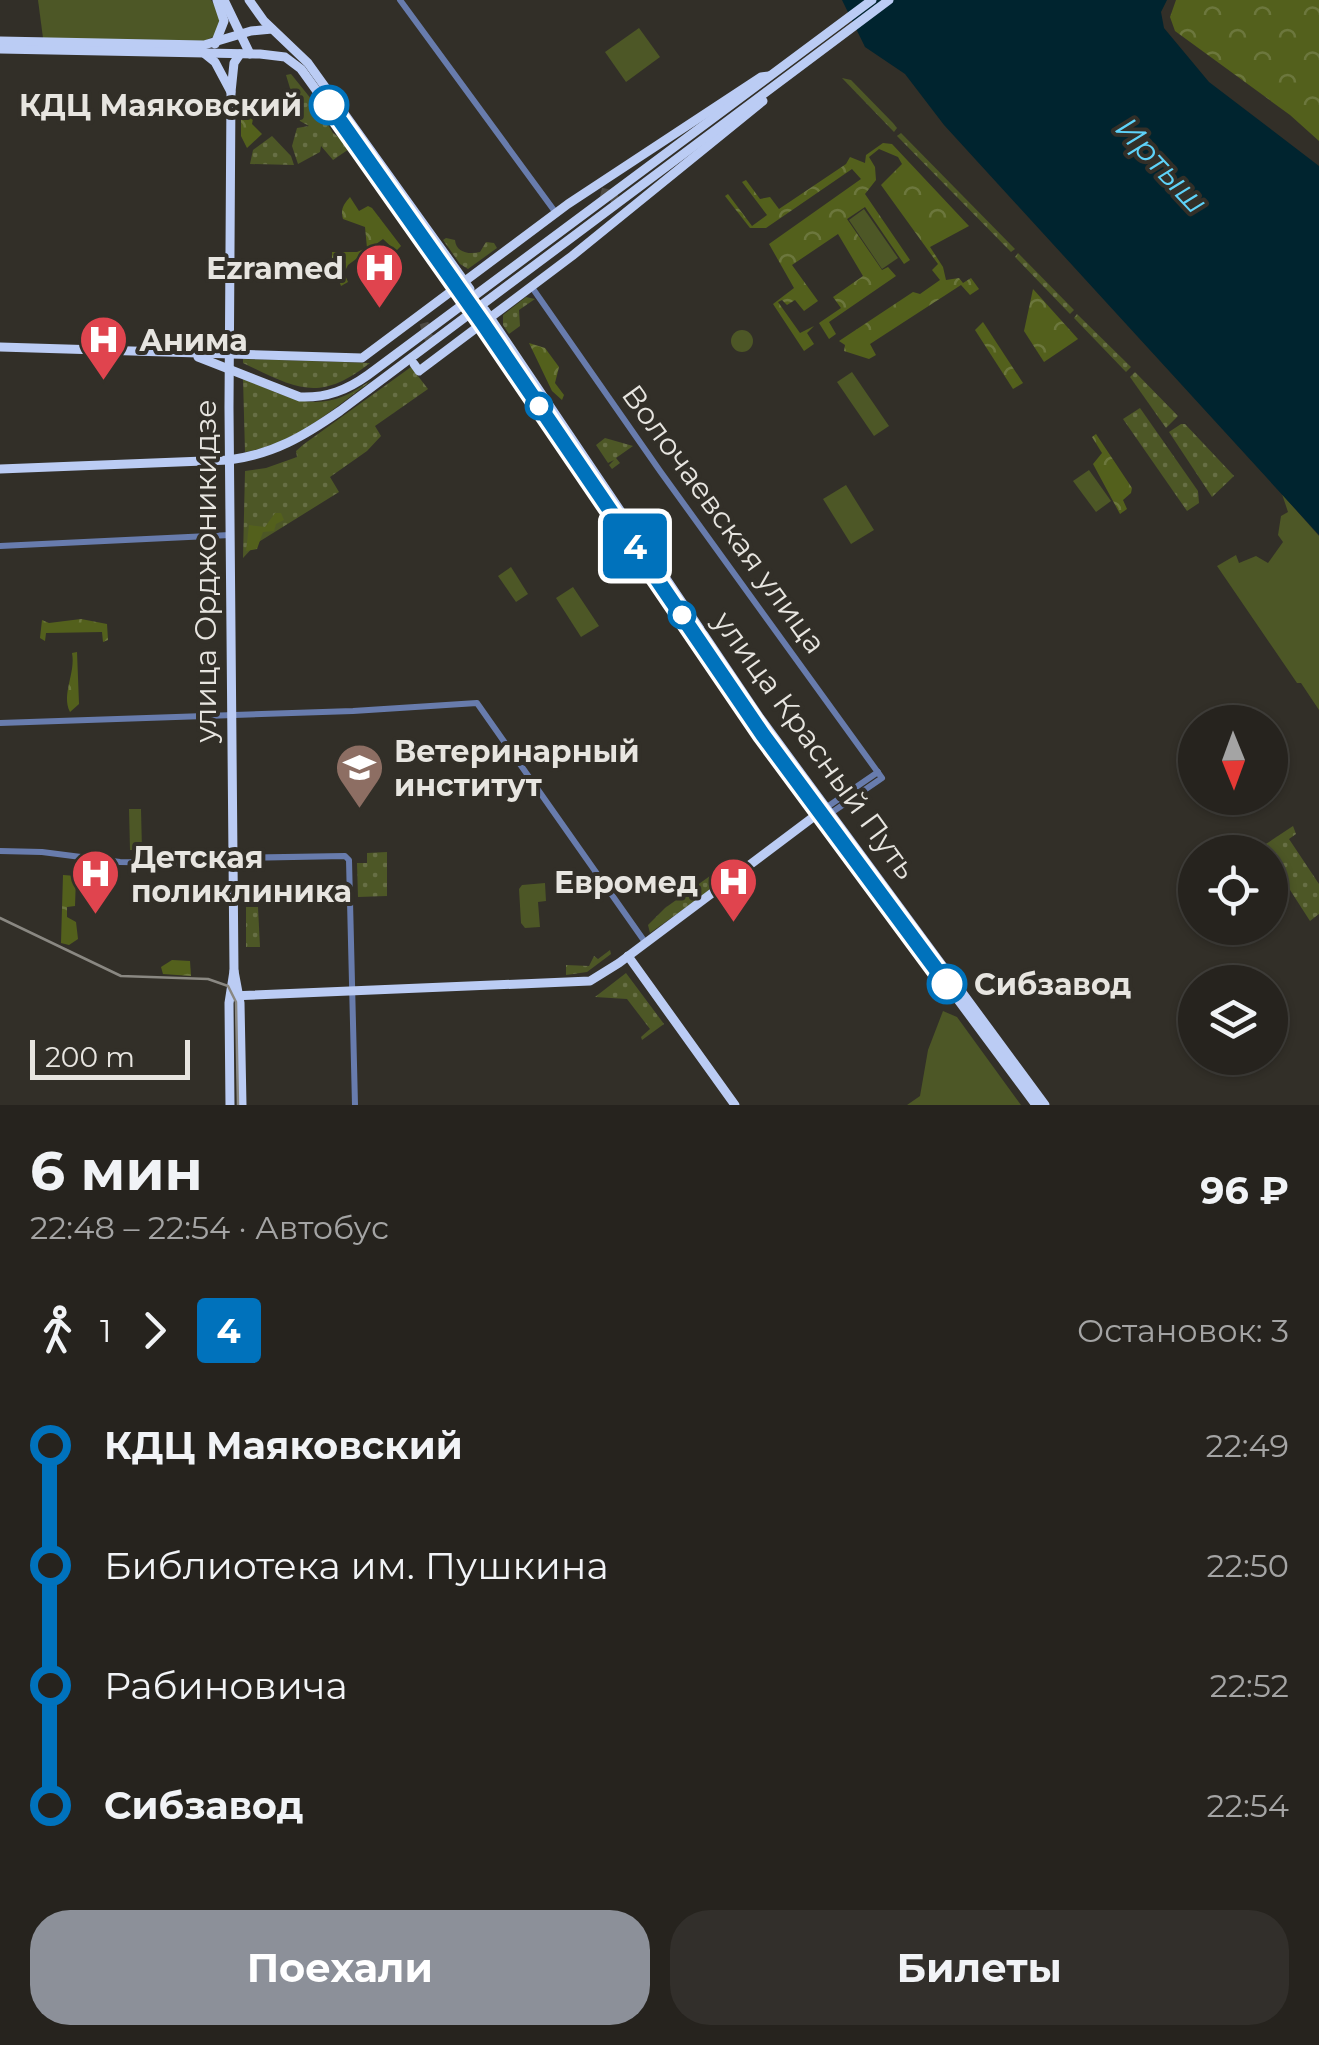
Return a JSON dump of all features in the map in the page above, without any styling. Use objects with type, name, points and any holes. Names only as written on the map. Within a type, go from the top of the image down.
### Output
[{"type":"main road","points":[[220,0],[250,54]]},
{"type":"main road","points":[[216,44],[224,21],[220,0]]},
{"type":"main road","points":[[248,0],[308,63],[464,288]]},
{"type":"main road","points":[[180,352],[229,367],[300,397],[329,396],[368,375],[693,140],[769,90],[872,0]]},
{"type":"main road","points":[[0,469],[229,460],[290,444],[375,384],[693,140],[770,76],[889,0]]},
{"type":"main road","points":[[0,41],[216,44],[241,34],[273,30]]},
{"type":"main road","points":[[250,54],[274,44],[273,30]]},
{"type":"main road","points":[[0,49],[285,57],[301,68],[464,288]]},
{"type":"main road","points":[[205,54],[215,62],[231,92]]},
{"type":"main road","name":"улица Орджоникидзе","points":[[242,1105],[234,971],[229,354],[231,92],[234,62],[250,54]]},
{"type":"main road","points":[[0,346],[352,360],[372,353],[396,340],[428,310],[464,288],[556,214],[694,118],[761,77],[770,76]]},
{"type":"main road","points":[[416,367],[452,346],[484,316],[531,286],[728,131],[764,100],[769,90]]},
{"type":"main road","points":[[581,197],[601,192]]},
{"type":"main road","points":[[612,221],[618,209]]},
{"type":"main road","points":[[424,323],[428,310]]},
{"type":"main road","name":"улица Красный Путь","points":[[484,316],[825,813],[1036,1105]]},
{"type":"main road","points":[[438,344],[452,346]]},
{"type":"main road","points":[[235,996],[584,982],[601,976],[825,813]]},
{"type":"main road","name":"улица Красный Путь","points":[[825,813],[1045,1105]]},
{"type":"main road","points":[[628,956],[734,1105]]},
{"type":"main road","name":"улица Орджоникидзе","points":[[230,1105],[235,996]]},
{"type":"street","points":[[400,0],[556,214]]},
{"type":"street","name":"Волочаевская улица","points":[[531,286],[660,472],[880,775],[825,813]]},
{"type":"street","points":[[0,546],[230,535]]},
{"type":"street","points":[[0,724],[476,703],[645,942]]},
{"type":"street","points":[[0,851],[120,862],[346,856],[356,1105]]},
{"type":"green space","points":[[38,0],[211,0],[220,13],[219,34],[202,42],[43,38]]},
{"type":"green space","points":[[1176,0],[1319,0],[1319,141],[1290,115],[1175,31],[1170,17]]},
{"type":"green space","points":[[639,28],[660,57],[626,82],[605,52]]},
{"type":"green space","points":[[291,74],[333,133],[352,147],[333,160],[321,146],[320,152],[298,164],[292,146],[297,128],[309,126],[300,121],[286,75]]},
{"type":"green space","points":[[842,78],[851,80],[893,123],[897,128],[894,132]]},
{"type":"green space","points":[[257,97],[252,124],[262,134],[247,148],[241,136],[241,105]]},
{"type":"green space","points":[[901,133],[1015,249],[1011,252],[897,136]]},
{"type":"green space","points":[[272,136],[291,156],[294,165],[250,164],[253,150]]},
{"type":"green space","points":[[883,143],[892,144],[969,226],[930,247],[946,280],[959,278],[963,283],[971,278],[979,289],[970,295],[961,285],[870,344],[876,355],[869,359],[844,351],[845,345],[839,341],[913,292],[920,294],[940,280],[932,270],[938,264],[881,185],[902,164],[898,157],[879,149],[869,157],[876,180],[865,194],[910,260],[904,264],[865,207],[847,219],[882,270],[888,267],[896,276],[829,322],[836,334],[829,339],[819,323],[841,308],[833,297],[863,276],[838,234],[792,265],[818,301],[804,311],[795,300],[787,305],[782,300],[778,302],[800,333],[814,326],[807,333],[814,344],[804,351],[773,304],[794,288],[769,244],[861,179],[852,169],[766,228],[750,228],[725,196],[728,194],[752,226],[767,215],[742,182],[746,180],[760,199],[770,197],[779,209],[846,164],[850,157],[865,163],[866,155]]},
{"type":"green space","points":[[350,197],[359,211],[372,208],[401,246],[396,251],[383,239],[348,265],[344,273],[348,282],[341,286],[332,271],[332,252],[367,248],[365,227],[343,219],[343,207]]},
{"type":"green space","points":[[864,209],[898,258],[882,269],[849,220]]},
{"type":"green space","points":[[443,240],[455,240],[460,250],[467,253],[480,252],[486,242],[497,248],[468,269],[460,264]]},
{"type":"green space","points":[[1018,253],[1074,310],[1070,314],[1015,257]]},
{"type":"green space","points":[[1033,289],[1078,339],[1044,362],[1024,331]]},
{"type":"green space","points":[[526,297],[535,299],[519,310],[520,326],[509,334],[503,325],[503,315]]},
{"type":"green space","points":[[1077,314],[1131,367],[1126,372],[1074,318]]},
{"type":"green space","points":[[983,322],[1023,383],[1013,389],[975,330]]},
{"type":"green space","points":[[742,330],[750,333],[750,349],[742,352],[734,349],[731,341],[734,333]]},
{"type":"green space","points":[[529,343],[545,348],[559,367],[555,383],[564,395],[562,400],[552,391]]},
{"type":"green space","points":[[243,359],[370,363],[336,384],[308,388],[278,380],[243,363]]},
{"type":"green space","points":[[411,367],[428,389],[375,426],[381,436],[330,477],[339,492],[257,543],[243,558],[245,471],[297,457],[296,451],[304,444]]},
{"type":"green space","points":[[852,372],[889,426],[874,436],[837,382]]},
{"type":"green space","points":[[1135,372],[1178,416],[1166,428],[1130,377]]},
{"type":"green space","points":[[243,379],[292,398],[317,402],[344,396],[371,381],[296,434],[245,452]]},
{"type":"green space","points":[[1140,408],[1198,491],[1199,503],[1187,511],[1123,419]]},
{"type":"green space","points":[[1181,424],[1234,476],[1212,497],[1169,432]]},
{"type":"green space","points":[[1096,434],[1132,488],[1123,500],[1127,509],[1120,514],[1093,464],[1102,453],[1092,437]]},
{"type":"green space","points":[[605,438],[633,446],[616,458],[620,463],[612,469],[609,465],[614,460],[608,463],[596,445]]},
{"type":"green space","points":[[1089,470],[1111,501],[1096,512],[1073,481]]},
{"type":"green space","points":[[846,485],[874,530],[851,544],[823,499]]},
{"type":"green space","points":[[1282,494],[1319,536],[1319,710],[1217,566],[1236,555],[1239,563],[1256,556],[1268,563],[1283,542],[1278,535],[1281,516],[1288,512]]},
{"type":"green space","points":[[275,513],[281,513],[284,520],[276,524],[274,531],[263,532],[257,549],[246,551],[249,525],[265,527]]},
{"type":"green space","points":[[511,567],[528,594],[516,602],[498,576]]},
{"type":"green space","points":[[573,587],[599,626],[581,637],[556,598]]},
{"type":"green space","points":[[81,619],[107,624],[108,640],[103,642],[102,632],[46,633],[45,641],[40,638],[42,620],[49,623]]},
{"type":"green space","points":[[77,652],[79,704],[70,712],[67,698],[72,653]]},
{"type":"green space","points":[[129,809],[141,809],[142,850],[130,850]]},
{"type":"green space","points":[[1293,826],[1296,834],[1289,839],[1319,884],[1319,914],[1310,921],[1288,887],[1288,835],[1280,835]]},
{"type":"green space","points":[[387,852],[387,896],[358,897],[357,863],[367,863],[367,853]]},
{"type":"green space","points":[[717,871],[726,879],[650,933],[648,925],[665,908]]},
{"type":"green space","points":[[63,875],[76,876],[75,906],[67,907],[67,917],[76,922],[78,939],[69,945],[61,943]]},
{"type":"green space","points":[[545,883],[546,901],[538,902],[540,927],[525,928],[521,923],[519,889],[522,885]]},
{"type":"green space","points":[[246,907],[258,907],[260,947],[246,947]]},
{"type":"green space","points":[[610,950],[611,954],[587,972],[566,975],[566,965],[589,966],[594,956],[598,959]]},
{"type":"green space","points":[[172,960],[190,961],[191,976],[163,974],[161,967]]},
{"type":"green space","points":[[626,973],[664,1024],[642,1040],[650,1029],[627,999],[595,997]]},
{"type":"green space","points":[[943,1011],[957,1017],[1021,1105],[907,1105],[920,1096],[928,1050]]},
{"type":"water","name":"Иртыш","points":[[842,0],[1167,0],[1161,12],[1164,28],[1209,82],[1319,166],[1319,535],[944,125],[905,74],[865,47]]},
{"type":"tunnel","points":[[601,192],[613,195],[618,209]]},
{"type":"tunnel","points":[[424,323],[428,337],[438,344]]},
{"type":"tram line","points":[[0,918],[121,976],[208,979],[228,986],[236,1002],[238,1105]]},
{"type":"bus line","name":"4","points":[[329,105],[763,735],[947,984]]},
{"type":"place","name":"КДЦ Маяковский","points":[[329,105]]},
{"type":"place","name":"Ezramed","points":[[379,310]]},
{"type":"place","name":"Анима","points":[[104,382]]},
{"type":"place","name":"Ветеринарный институт","points":[[359,810]]},
{"type":"place","name":"Детская поликлиника","points":[[96,916]]},
{"type":"place","name":"Евромед","points":[[733,924]]},
{"type":"place","name":"Сибзавод","points":[[947,984]]}]
